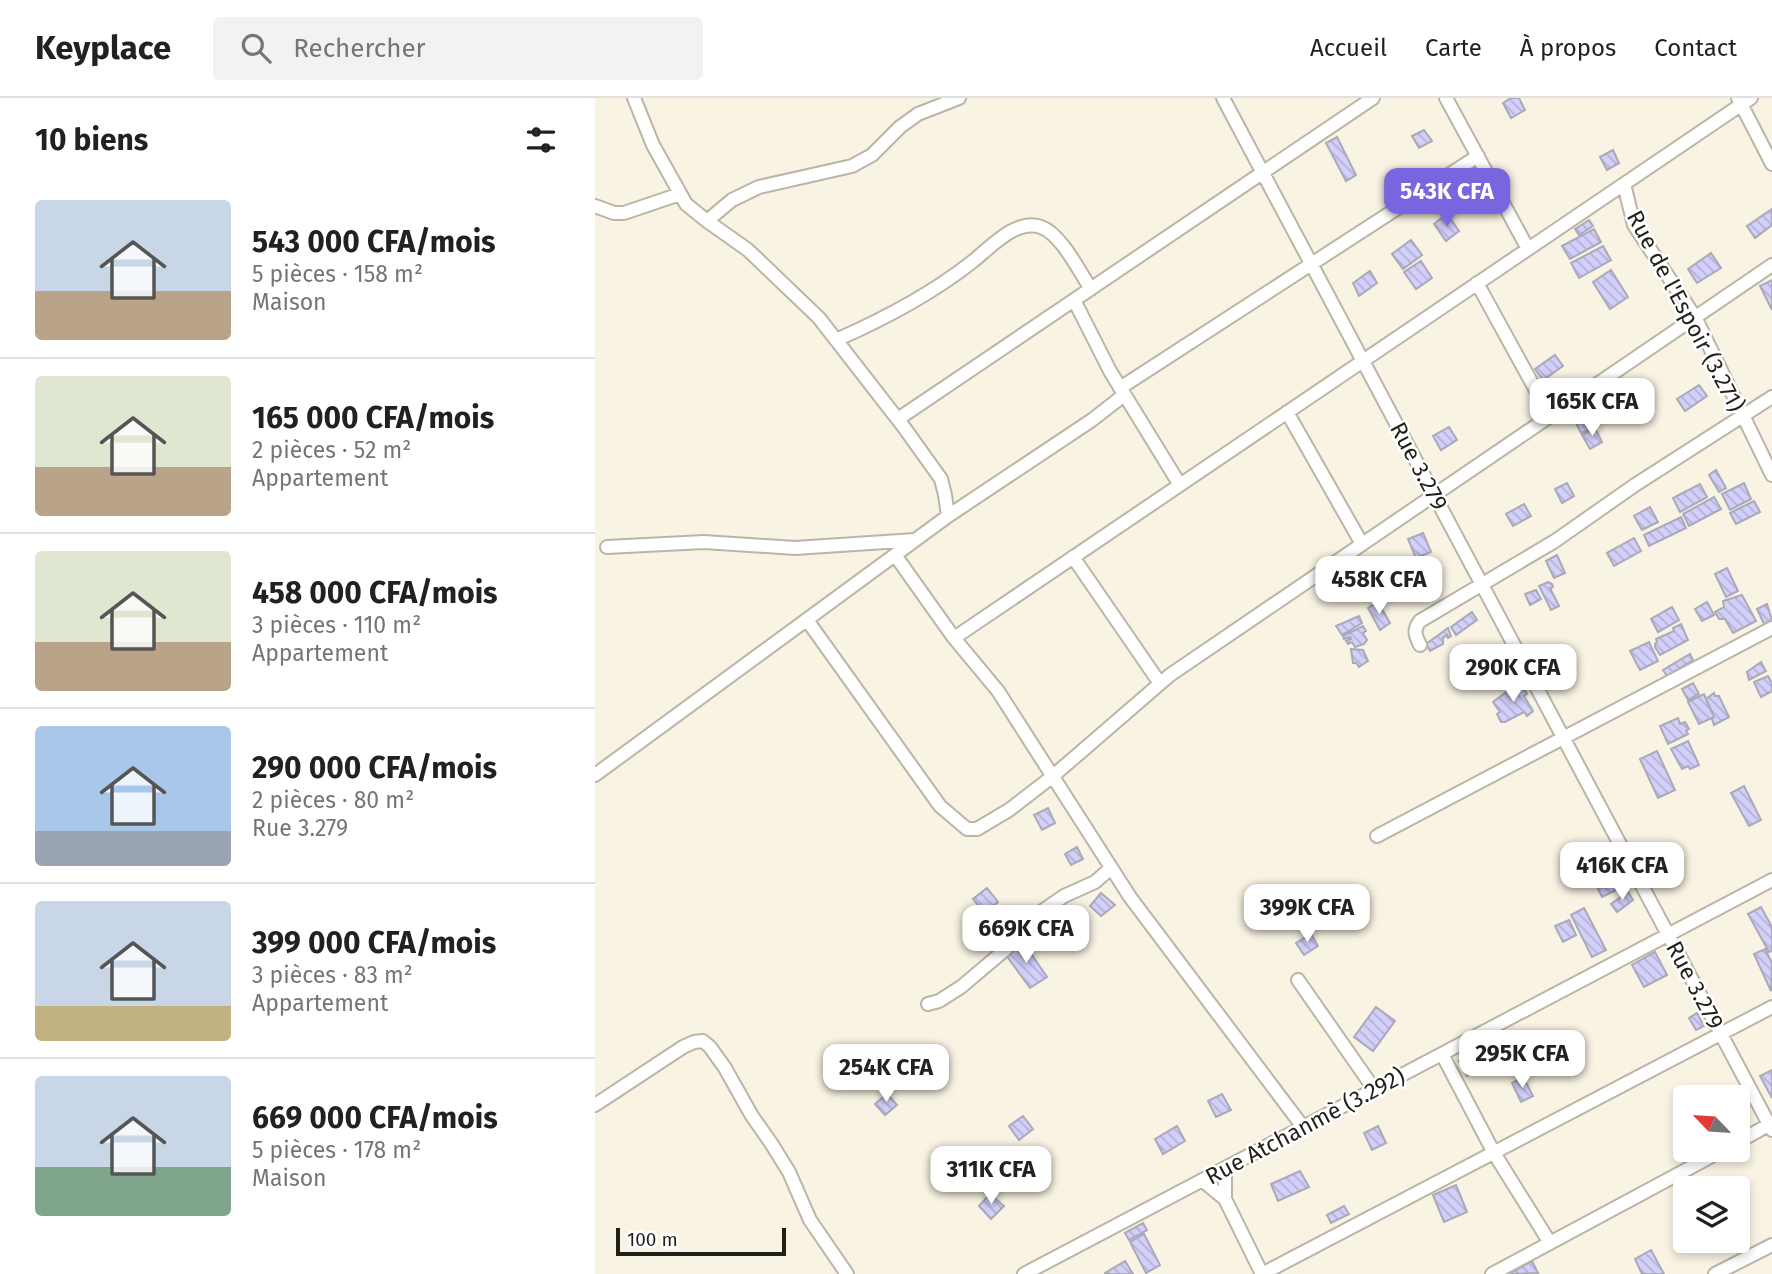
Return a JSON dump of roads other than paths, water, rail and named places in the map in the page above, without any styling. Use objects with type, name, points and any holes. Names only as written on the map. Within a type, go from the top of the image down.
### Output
[{"type":"street","points":[[634,98],[653,145],[686,204],[748,250],[819,318],[898,419],[940,479],[948,516]]},
{"type":"street","points":[[707,221],[732,200],[752,190],[790,178],[835,172],[852,166],[873,155],[900,127],[918,114],[959,98]]},
{"type":"street","name":"Rue 3.279","points":[[1223,98],[1771,1126]]},
{"type":"street","points":[[898,419],[1373,98]]},
{"type":"street","points":[[1446,98],[1528,249]]},
{"type":"street","points":[[954,638],[1624,184],[1743,100],[1772,164]]},
{"type":"street","points":[[595,775],[948,516],[1092,420],[1122,392],[1311,263],[1478,156]]},
{"type":"street","name":"Rue de l'Espoir (3.271)","points":[[1624,184],[1635,225],[1695,317],[1772,475]]},
{"type":"street","points":[[595,206],[614,213],[624,213],[680,194]]},
{"type":"street","points":[[836,340],[913,303],[1023,225],[1038,225],[1057,237],[1091,289]]},
{"type":"street","points":[[807,620],[928,792],[967,829],[977,829],[1053,776],[1159,682],[1772,265]]},
{"type":"street","points":[[1477,283],[1550,416]]},
{"type":"street","points":[[1074,300],[1122,392],[1180,485]]},
{"type":"street","points":[[1419,645],[1415,628],[1420,621],[1555,541],[1621,494],[1772,397]]},
{"type":"street","points":[[1287,412],[1362,544]]},
{"type":"street","points":[[607,547],[704,542],[795,548],[915,540]]},
{"type":"street","points":[[895,555],[954,638],[998,691],[1131,897],[1303,1127]]},
{"type":"street","points":[[1073,557],[1159,682]]},
{"type":"street","points":[[1377,836],[1772,628]]},
{"type":"street","points":[[928,1004],[939,1001],[961,987],[1006,949],[1021,928],[1038,914],[1064,896],[1095,882],[1111,868]]},
{"type":"street","name":"Rue Atchanmè (3.292)","points":[[1024,1274],[1772,880]]},
{"type":"street","points":[[1297,980],[1374,1089]]},
{"type":"street","points":[[1202,1180],[1225,1199],[1262,1274],[1772,1007]]},
{"type":"street","points":[[595,1105],[683,1047],[703,1041],[725,1068],[752,1116],[789,1172],[810,1220],[847,1274]]},
{"type":"street","points":[[1442,1054],[1494,1153],[1550,1243]]},
{"type":"street","points":[[1750,1136],[1771,1126]]},
{"type":"street","points":[[1492,1274],[1701,1162]]},
{"type":"street","points":[[1225,1168],[1225,1199]]},
{"type":"street","points":[[1724,1272],[1772,1245]]}]
